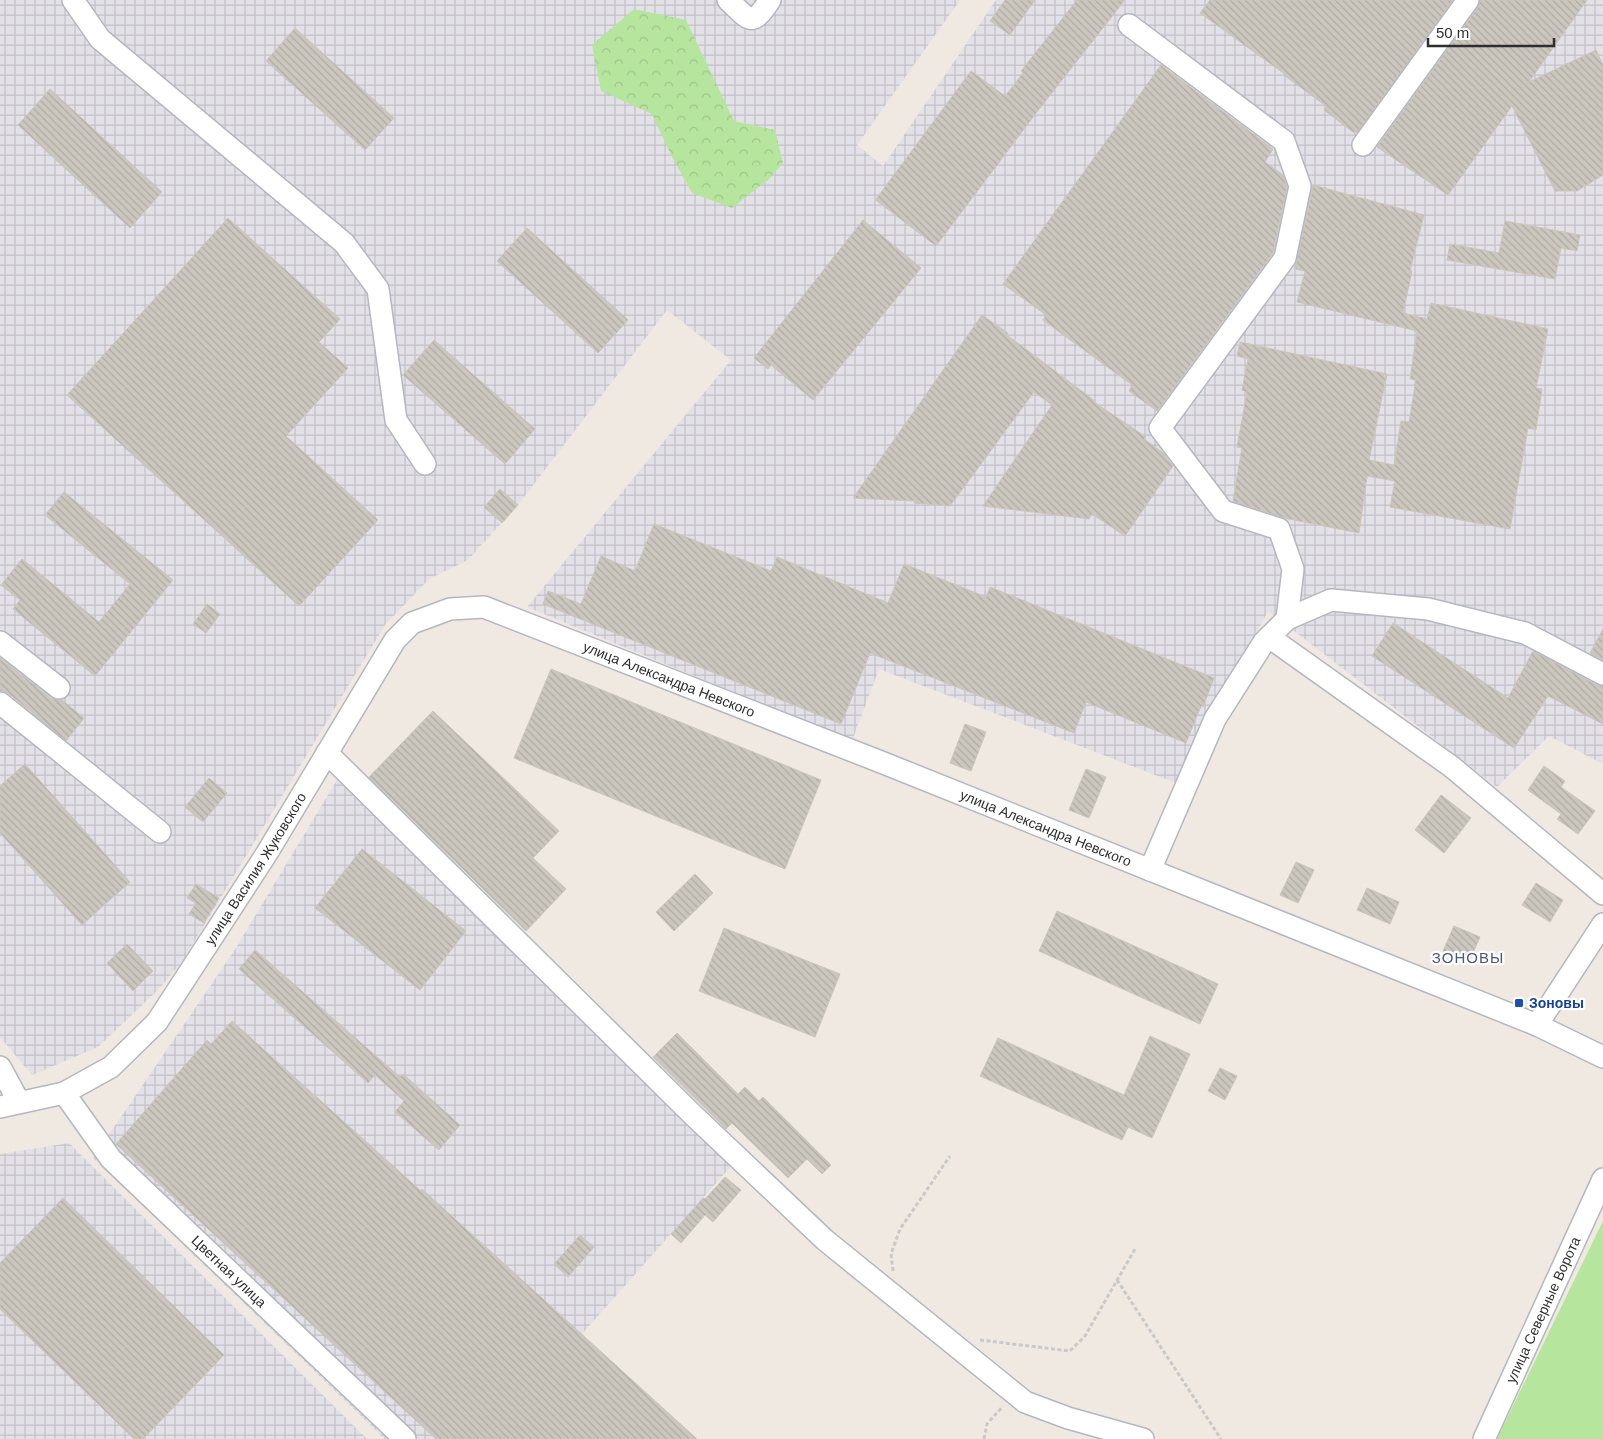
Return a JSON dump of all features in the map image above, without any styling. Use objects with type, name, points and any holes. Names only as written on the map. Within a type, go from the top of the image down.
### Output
[{"type":"street","points":[[73,0],[100,39],[344,243],[378,289],[396,420],[425,464]]},
{"type":"street","points":[[728,0],[748,18],[753,19],[758,17],[770,0]]},
{"type":"street","points":[[1363,145],[1468,0]]},
{"type":"street","points":[[1129,25],[1284,141],[1300,186],[1285,258],[1160,428],[1223,511],[1279,529],[1293,569],[1287,619]]},
{"type":"street","points":[[1150,870],[1215,719],[1264,642],[1287,619],[1331,600],[1428,609],[1525,633],[1603,674]]},
{"type":"street","name":"улица Василия Жуковского","points":[[9,1104],[64,1093],[111,1067],[157,1022],[267,853],[395,640],[412,623],[450,609],[484,607]]},
{"type":"street","name":"улица Александра Невского","points":[[484,607],[882,762],[1538,1025],[1603,1058]]},
{"type":"street","points":[[1269,637],[1452,767],[1603,894]]},
{"type":"street","points":[[0,642],[59,688]]},
{"type":"street","points":[[0,703],[160,832]]},
{"type":"street","points":[[327,753],[693,1115],[818,1233],[1025,1402],[1068,1418],[1144,1439]]},
{"type":"street","points":[[1538,1025],[1603,924]]},
{"type":"street","points":[[0,1068],[9,1104]]},
{"type":"street","name":"Цветная улица","points":[[64,1093],[111,1159],[405,1439]]},
{"type":"street","name":"улица Северные Ворота","points":[[1484,1439],[1603,1179]]},
{"type":"path","points":[[894,1275],[891,1254],[900,1229],[950,1156]]},
{"type":"path","points":[[978,1340],[1070,1351],[1086,1336],[1135,1249]]},
{"type":"path","points":[[1117,1280],[1222,1439]]},
{"type":"path","points":[[984,1439],[987,1424],[1014,1393]]},
{"type":"shaded area","points":[[0,0],[960,0],[857,145],[883,166],[996,0],[1603,0],[1603,764],[1549,736],[1497,787],[1268,611],[1176,783],[879,669],[852,741],[527,607],[731,360],[667,310],[518,505],[468,560],[429,579],[385,625],[182,962],[156,992],[98,1047],[32,1075],[0,1037]]},
{"type":"shaded area","points":[[340,775],[733,1164],[582,1334],[696,1439],[385,1439],[93,1158],[234,951]]},
{"type":"shaded area","points":[[69,1143],[367,1439],[0,1439],[0,1154]]},
{"type":"green space","points":[[634,9],[686,20],[734,121],[775,130],[783,163],[768,180],[732,208],[692,193],[671,155],[652,114],[601,91],[592,45]]},
{"type":"green space","points":[[1603,1221],[1603,1439],[1497,1439]]},
{"type":"building","points":[[1005,0],[1035,0],[1010,35],[990,21]]},
{"type":"building","points":[[1077,0],[1125,0],[1040,108],[936,246],[877,201],[876,199],[971,71],[1005,96],[1023,73],[1021,71]]},
{"type":"building","points":[[1210,0],[1453,0],[1357,133],[1355,131],[1354,133],[1324,110],[1326,106],[1200,13]]},
{"type":"building","points":[[1480,0],[1587,0],[1529,82],[1596,50],[1603,65],[1603,175],[1577,191],[1555,191],[1512,106],[1448,195],[1377,147],[1478,7]]},
{"type":"building","points":[[295,28],[394,118],[365,150],[266,61]]},
{"type":"building","points":[[1161,65],[1273,149],[1265,162],[1283,175],[1287,187],[1273,253],[1157,411],[1129,391],[1132,385],[1043,320],[1046,315],[1003,284]]},
{"type":"building","points":[[50,89],[162,192],[130,228],[18,125]]},
{"type":"building","points":[[1313,185],[1424,215],[1410,271],[1412,271],[1403,313],[1427,319],[1431,303],[1548,329],[1536,388],[1542,389],[1536,430],[1528,428],[1510,529],[1390,507],[1395,481],[1367,476],[1359,533],[1284,518],[1233,501],[1242,448],[1237,447],[1247,392],[1242,390],[1248,359],[1237,356],[1240,342],[1387,374],[1369,460],[1394,465],[1401,421],[1409,422],[1416,380],[1410,379],[1417,331],[1297,302],[1305,271],[1295,269]]},
{"type":"building","points":[[228,218],[340,319],[319,342],[348,368],[286,436],[378,520],[299,606],[67,395]]},
{"type":"building","points":[[863,220],[921,268],[813,400],[771,365],[768,369],[754,358]]},
{"type":"building","points":[[1505,221],[1580,235],[1577,251],[1561,248],[1555,279],[1447,260],[1450,244],[1499,253]]},
{"type":"building","points":[[527,228],[628,320],[598,353],[497,261]]},
{"type":"building","points":[[982,315],[1008,333],[1007,335],[1094,402],[1146,437],[1144,439],[1162,452],[1173,466],[1125,536],[1092,514],[1089,519],[983,506],[1052,405],[1034,392],[950,506],[914,503],[915,501],[853,498]]},
{"type":"building","points":[[434,340],[535,429],[505,464],[403,375]]},
{"type":"building","points":[[500,489],[518,505],[502,523],[484,507]]},
{"type":"building","points":[[64,492],[173,580],[95,676],[13,609],[20,600],[1,585],[22,559],[99,622],[130,584],[45,515]]},
{"type":"building","points":[[654,524],[771,571],[777,557],[888,603],[904,564],[986,597],[990,587],[1214,678],[1186,743],[1086,702],[1074,733],[870,653],[841,724],[543,604],[548,591],[581,604],[601,556],[635,571]]},
{"type":"building","points":[[207,604],[220,614],[206,633],[193,624]]},
{"type":"building","points":[[1393,623],[1508,698],[1533,651],[1597,685],[1603,686],[1603,724],[1548,696],[1514,748],[1372,656]]},
{"type":"building","points":[[1603,629],[1603,660],[1590,653]]},
{"type":"building","points":[[0,658],[51,698],[62,700],[84,718],[66,741],[8,693],[0,691]]},
{"type":"building","points":[[551,669],[821,780],[785,869],[514,758]]},
{"type":"building","points":[[433,711],[559,831],[533,858],[566,889],[526,931],[369,777]]},
{"type":"building","points":[[965,724],[986,732],[971,771],[950,763]]},
{"type":"building","points":[[25,764],[130,882],[82,925],[0,833],[0,786]]},
{"type":"building","points":[[1544,766],[1565,781],[1561,787],[1595,811],[1578,834],[1557,819],[1561,814],[1528,790]]},
{"type":"building","points":[[1086,769],[1106,777],[1089,818],[1069,810]]},
{"type":"building","points":[[209,778],[227,793],[203,822],[185,807]]},
{"type":"building","points":[[1441,795],[1471,818],[1444,853],[1415,830]]},
{"type":"building","points":[[362,849],[466,931],[420,990],[315,908]]},
{"type":"building","points":[[1296,862],[1314,870],[1298,903],[1280,895]]},
{"type":"building","points":[[695,874],[713,893],[674,931],[656,912]]},
{"type":"building","points":[[1536,883],[1563,900],[1550,922],[1522,905]]},
{"type":"building","points":[[196,884],[219,898],[204,923],[189,914],[196,903],[187,898]]},
{"type":"building","points":[[1367,888],[1399,902],[1390,924],[1357,910]]},
{"type":"building","points":[[1057,911],[1218,984],[1200,1024],[1039,951]]},
{"type":"building","points":[[1454,926],[1480,937],[1469,962],[1443,951]]},
{"type":"building","points":[[724,928],[840,974],[815,1037],[699,991]]},
{"type":"building","points":[[127,944],[153,971],[133,991],[107,963]]},
{"type":"building","points":[[255,950],[400,1077],[403,1074],[460,1125],[439,1150],[395,1112],[404,1101],[375,1075],[368,1083],[239,969]]},
{"type":"building","points":[[232,1021],[421,1191],[422,1189],[697,1439],[436,1439],[116,1144],[207,1040],[211,1044]]},
{"type":"building","points":[[677,1033],[738,1094],[745,1087],[759,1101],[763,1097],[831,1165],[822,1174],[807,1159],[788,1178],[732,1123],[726,1129],[653,1057]]},
{"type":"building","points":[[1150,1036],[1190,1054],[1152,1138],[1128,1127],[1122,1140],[980,1076],[998,1038],[1124,1095]]},
{"type":"building","points":[[1220,1068],[1237,1076],[1225,1100],[1208,1091]]},
{"type":"building","points":[[725,1177],[741,1190],[713,1222],[705,1215],[681,1243],[671,1234],[703,1198],[705,1199]]},
{"type":"building","points":[[63,1198],[224,1355],[143,1439],[134,1439],[0,1309],[0,1263]]},
{"type":"building","points":[[580,1235],[594,1247],[568,1277],[554,1264]]},
{"type":"place","name":"Зоновы","points":[[1519,1003]]},
{"type":"district","name":"ЗОНОВЫ","points":[[1468,958]]}]
